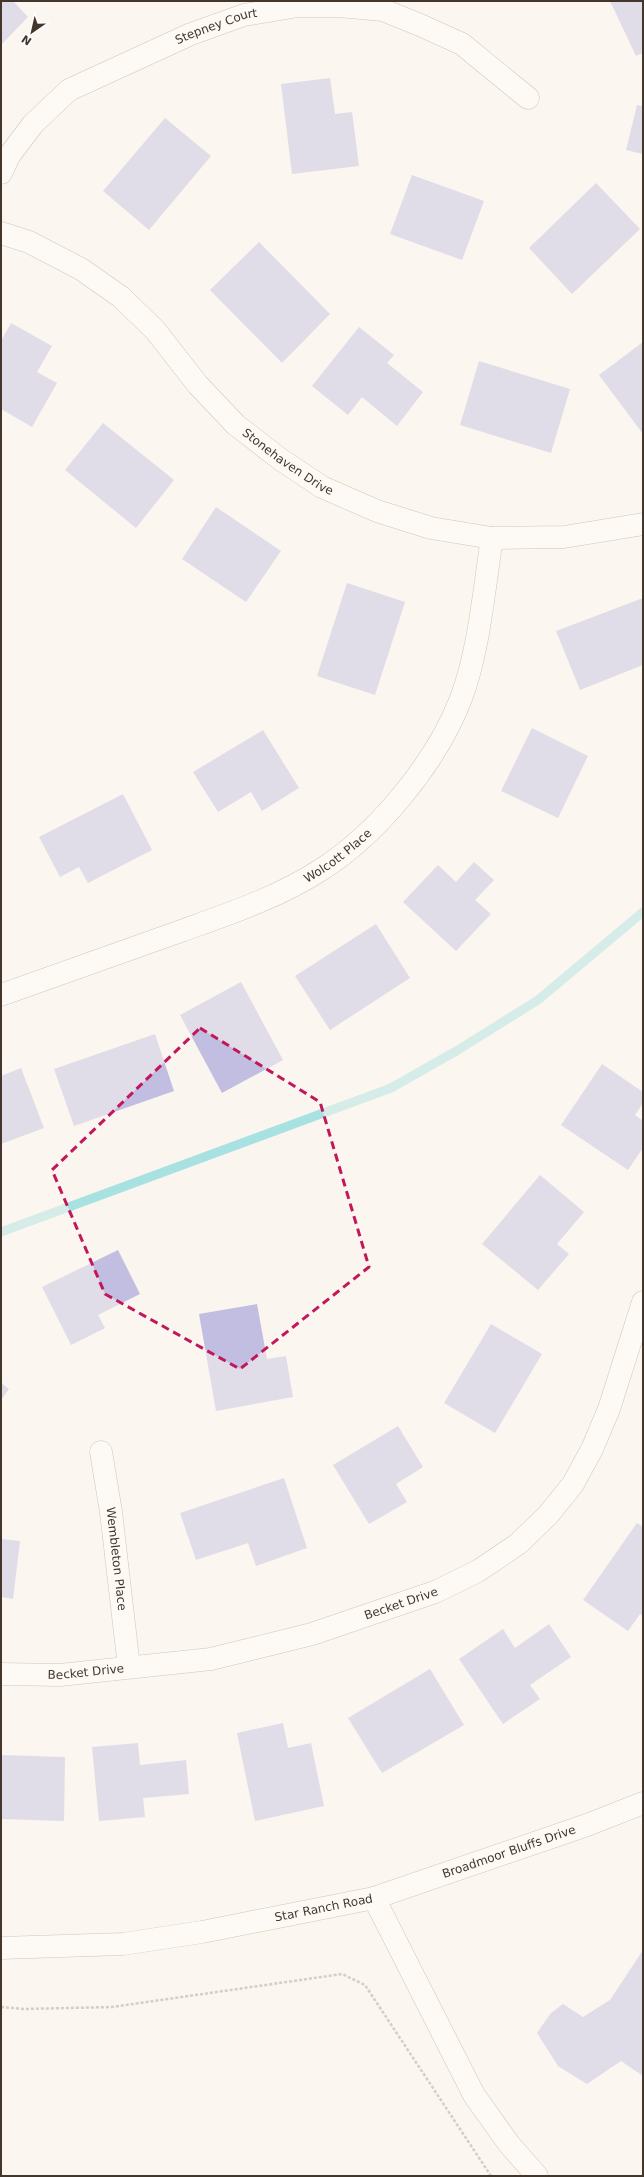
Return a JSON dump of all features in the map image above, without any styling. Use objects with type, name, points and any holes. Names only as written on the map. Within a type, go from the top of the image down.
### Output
[{"type":"street","name":"Stepney Court","points":[[1,173],[9,156],[33,124],[69,90],[191,34],[244,15],[298,6],[339,6],[383,10],[462,44],[528,98]]},
{"type":"street","name":"Stonehaven Drive","points":[[1,233],[29,242],[81,269],[120,297],[155,330],[198,385],[236,424],[280,459],[322,487],[377,511],[431,528],[492,538],[564,537],[643,524]]},
{"type":"street","name":"Wolcott Place","points":[[1,995],[237,911],[284,890],[320,871],[356,843],[415,779],[440,742],[460,700],[476,643],[492,538]]},
{"type":"street","name":"Becket Drive","points":[[1,1674],[60,1675],[211,1659],[312,1634],[435,1592],[478,1571],[518,1544],[548,1515],[573,1484],[592,1449],[609,1409],[643,1302]]},
{"type":"street","name":"Wembleton Place","points":[[101,1452],[111,1512],[129,1667]]},
{"type":"street","name":"Broadmoor Bluffs Drive","points":[[374,1898],[587,1825],[643,1803]]},
{"type":"street","name":"Star Ranch Road","points":[[1,1948],[123,1944],[202,1932],[374,1898],[474,2095],[537,2176]]},
{"type":"path","points":[[1,2007],[24,2009],[112,2007],[342,1974],[365,1985],[491,2176]]},
{"type":"highlighted area","points":[[200,1028],[320,1102],[369,1267],[240,1369],[105,1294],[52,1170]]},
{"type":"building","points":[[1,1],[13,1],[28,17],[1,45]]},
{"type":"building","points":[[610,1],[643,1],[643,53],[636,56]]},
{"type":"building","points":[[330,78],[335,114],[352,112],[359,166],[292,174],[281,84]]},
{"type":"building","points":[[637,105],[643,106],[643,154],[626,150]]},
{"type":"building","points":[[165,118],[211,156],[149,230],[103,191]]},
{"type":"building","points":[[412,175],[484,201],[462,260],[390,234]]},
{"type":"building","points":[[596,183],[640,229],[572,294],[529,248]]},
{"type":"building","points":[[259,242],[330,314],[282,363],[210,290]]},
{"type":"building","points":[[11,323],[52,346],[37,372],[57,383],[32,427],[1,409],[1,341]]},
{"type":"building","points":[[359,327],[394,355],[387,363],[423,392],[397,426],[362,397],[348,415],[312,386]]},
{"type":"building","points":[[643,342],[643,434],[599,375]]},
{"type":"building","points":[[479,361],[570,389],[551,453],[460,425]]},
{"type":"building","points":[[103,423],[174,480],[136,528],[65,470]]},
{"type":"building","points":[[216,507],[281,551],[246,602],[182,559]]},
{"type":"building","points":[[347,583],[405,602],[375,695],[317,676]]},
{"type":"building","points":[[643,598],[643,665],[580,690],[556,631]]},
{"type":"building","points":[[532,728],[588,756],[558,818],[501,791]]},
{"type":"building","points":[[263,730],[299,788],[262,811],[251,792],[218,812],[193,772]]},
{"type":"building","points":[[123,794],[152,850],[88,883],[79,867],[60,877],[39,837]]},
{"type":"building","points":[[474,862],[494,880],[475,900],[491,914],[456,951],[403,902],[438,865],[456,882]]},
{"type":"building","points":[[376,924],[410,978],[330,1030],[295,976]]},
{"type":"building","points":[[241,982],[283,1060],[222,1093],[180,1015]]},
{"type":"building","points":[[155,1034],[174,1091],[74,1126],[54,1069]]},
{"type":"building","points":[[602,1064],[643,1092],[643,1103],[635,1115],[643,1121],[643,1148],[628,1170],[561,1125]]},
{"type":"building","points":[[21,1068],[44,1128],[1,1144],[1,1076]]},
{"type":"building","points":[[540,1175],[584,1212],[557,1244],[569,1254],[538,1290],[482,1244]]},
{"type":"building","points":[[118,1250],[140,1294],[98,1315],[105,1328],[71,1345],[42,1287]]},
{"type":"building","points":[[257,1304],[267,1359],[286,1356],[293,1397],[216,1411],[199,1314]]},
{"type":"building","points":[[491,1324],[542,1354],[495,1433],[444,1403]]},
{"type":"building","points":[[1,1383],[9,1389],[1,1400]]},
{"type":"building","points":[[398,1426],[423,1467],[396,1484],[407,1502],[369,1524],[333,1465]]},
{"type":"building","points":[[284,1478],[307,1548],[256,1566],[248,1543],[196,1560],[180,1513]]},
{"type":"building","points":[[637,1523],[643,1527],[643,1616],[640,1614],[628,1631],[583,1600]]},
{"type":"building","points":[[1,1539],[20,1541],[13,1599],[1,1597]]},
{"type":"building","points":[[549,1624],[571,1657],[530,1685],[540,1699],[503,1724],[459,1659],[503,1629],[515,1648]]},
{"type":"building","points":[[430,1669],[464,1725],[382,1773],[348,1718]]},
{"type":"building","points":[[283,1723],[288,1748],[311,1743],[324,1806],[255,1821],[237,1733]]},
{"type":"building","points":[[138,1743],[140,1765],[186,1760],[189,1794],[143,1798],[145,1817],[99,1821],[92,1747]]},
{"type":"building","points":[[1,1755],[65,1757],[64,1821],[1,1819]]},
{"type":"building","points":[[643,1950],[643,2076],[621,2061],[587,2084],[558,2066],[537,2033],[551,2013],[563,2004],[583,2017],[610,2000]]},
{"type":"waterway","points":[[1,1232],[391,1088],[458,1050],[538,1000],[643,912]]}]
